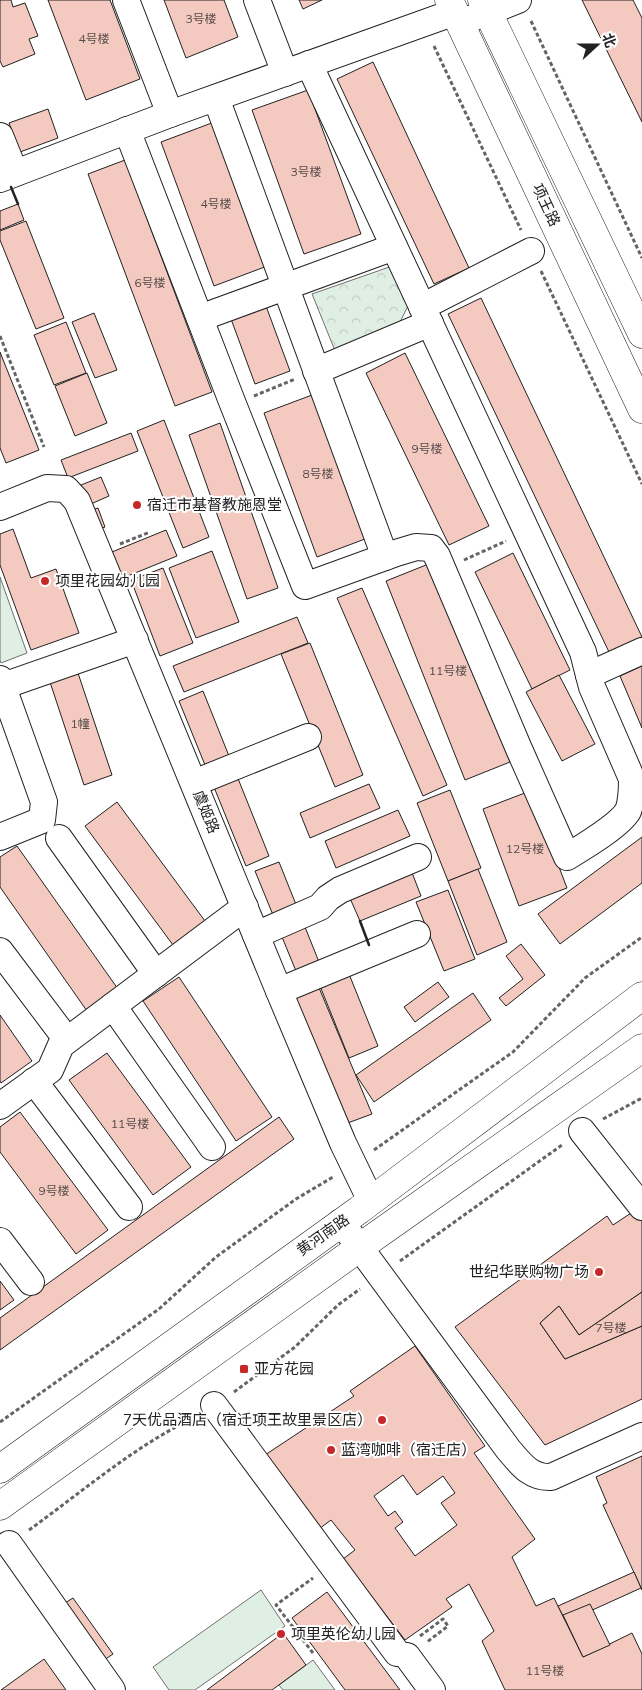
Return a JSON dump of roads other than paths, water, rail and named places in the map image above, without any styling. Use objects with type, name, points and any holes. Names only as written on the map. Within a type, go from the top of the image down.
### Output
[{"type":"main road","name":"项王路","points":[[485,6],[642,334]]},
{"type":"main road","name":"项王路","points":[[455,12],[642,409]]},
{"type":"main road","name":"黄河南路","points":[[0,1469],[371,1201],[642,996]]},
{"type":"main road","points":[[0,1506],[642,1048]]},
{"type":"street","points":[[126,0],[170,114]]},
{"type":"street","points":[[257,0],[285,73]]},
{"type":"street","points":[[0,136],[7,176],[170,114],[455,12],[485,6],[524,9]]},
{"type":"street","points":[[127,130],[305,586],[416,547],[431,548],[443,569],[567,857],[608,830],[627,811],[632,795],[632,779],[592,687],[583,652],[309,64]]},
{"type":"street","points":[[216,98],[385,557]]},
{"type":"street","points":[[200,318],[394,247]]},
{"type":"street","points":[[316,371],[426,315],[532,251]]},
{"type":"street","name":"虞姬路","points":[[0,506],[48,488],[66,489],[78,501],[279,992],[343,1143],[371,1201]]},
{"type":"street","points":[[0,837],[42,820],[44,802],[1,684],[136,640]]},
{"type":"street","points":[[589,675],[642,651]]},
{"type":"street","points":[[194,783],[308,737]]},
{"type":"street","points":[[59,838],[156,974]]},
{"type":"street","points":[[256,935],[320,907],[328,898],[340,890],[418,857]]},
{"type":"street","points":[[0,1106],[50,1070],[61,1044],[245,907]]},
{"type":"street","points":[[279,992],[417,934]]},
{"type":"street","points":[[0,951],[67,1040]]},
{"type":"street","points":[[113,1006],[212,1147]]},
{"type":"street","points":[[34,1081],[129,1207]]},
{"type":"street","points":[[582,1131],[642,1207]]},
{"type":"street","points":[[341,1222],[362,1248],[508,1449],[527,1470],[542,1477],[555,1476],[642,1436]]},
{"type":"street","points":[[0,1241],[32,1282]]},
{"type":"street","points":[[214,1405],[331,1564],[402,1655],[432,1690]]},
{"type":"street","points":[[9,1544],[112,1690]]},
{"type":"place","name":"宿迁市基督教施恩堂","points":[[137,505]]},
{"type":"place","name":"项里花园幼儿园","points":[[45,581]]},
{"type":"place","name":"世纪华联购物广场","points":[[599,1272]]},
{"type":"place","name":"亚方花园","points":[[244,1369]]},
{"type":"place","name":"7天优品酒店（宿迁项王故里景区店）","points":[[382,1420]]},
{"type":"place","name":"蓝湾咖啡（宿迁店）","points":[[331,1450]]},
{"type":"place","name":"项里英伦幼儿园","points":[[281,1634]]}]
